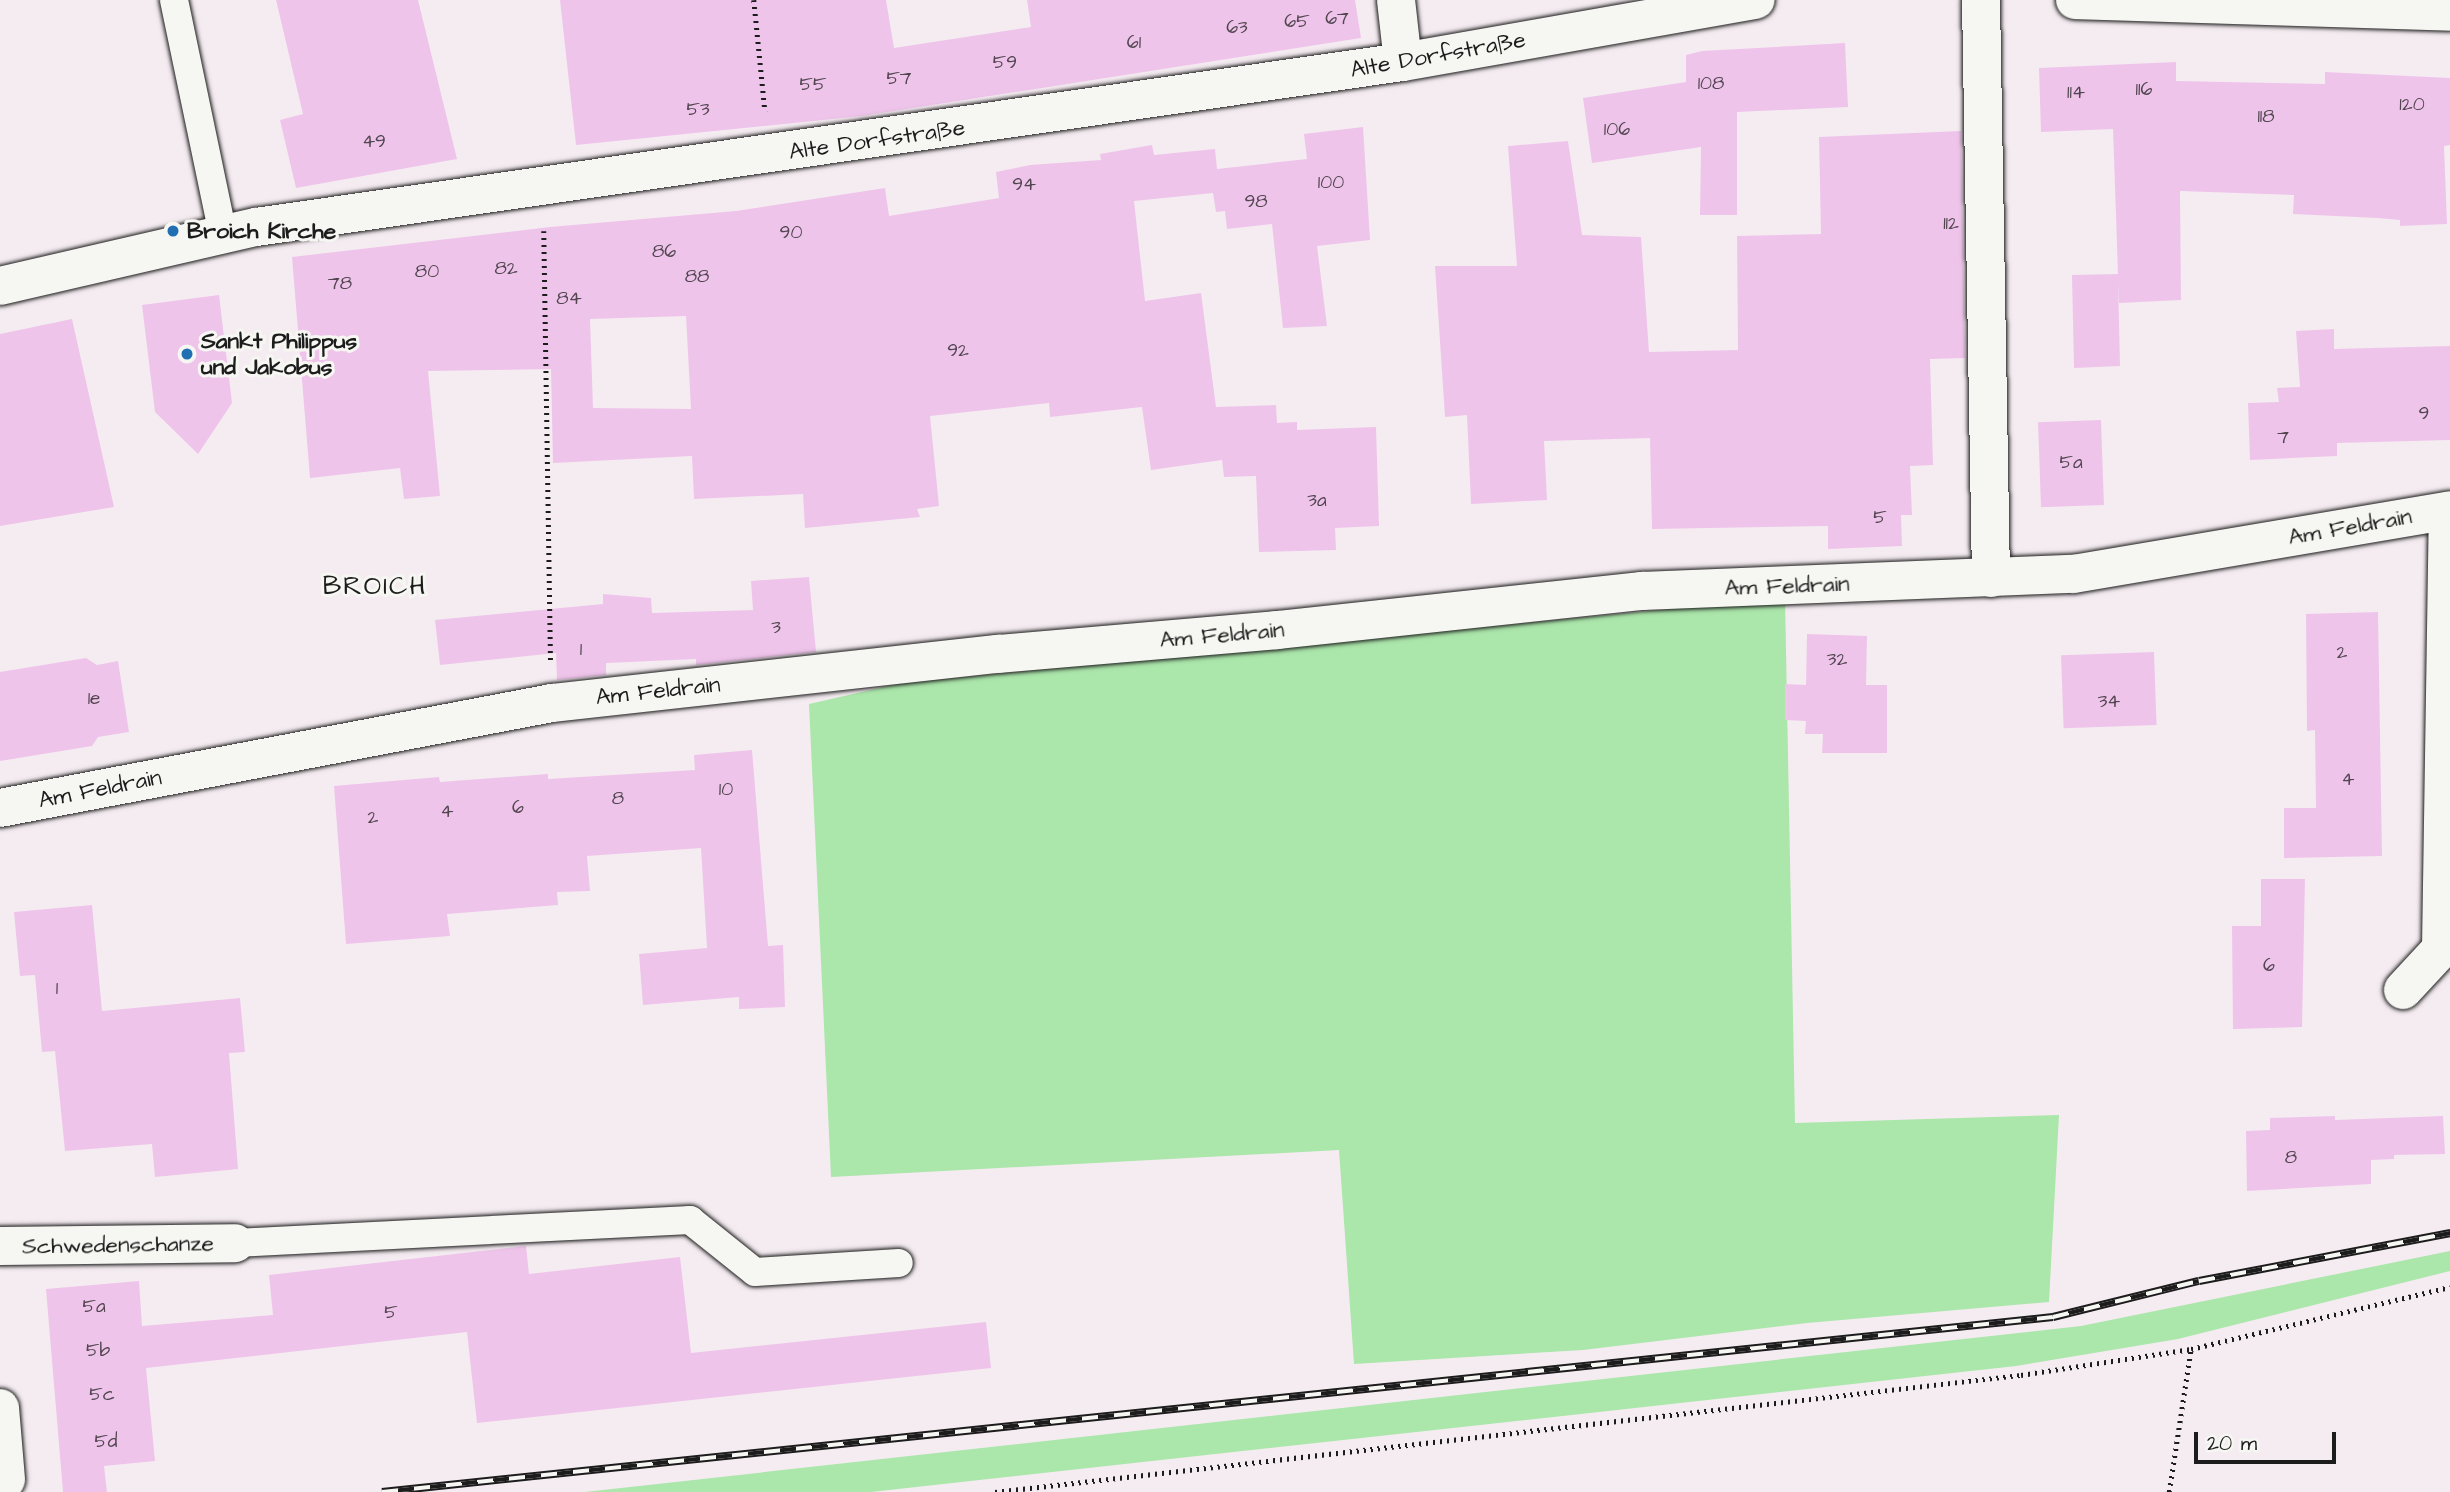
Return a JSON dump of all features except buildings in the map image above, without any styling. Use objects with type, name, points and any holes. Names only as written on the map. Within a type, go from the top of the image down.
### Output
[{"type":"street","points":[[1396,0],[1403,62]]},
{"type":"street","name":"Alte Dorfstraße","points":[[0,286],[223,234],[1403,62],[1756,0]]},
{"type":"street","points":[[1981,0],[1991,578]]},
{"type":"street","points":[[2074,0],[2450,12]]},
{"type":"street","points":[[2403,990],[2441,949],[2449,511]]},
{"type":"street","name":"Am Feldrain","points":[[0,808],[552,703],[998,654],[1642,591],[2073,575],[2449,511]]},
{"type":"street","name":"Schwedenschanze","points":[[0,1246],[235,1243]]},
{"type":"street","points":[[0,1408],[6,1480]]},
{"type":"lane","points":[[174,0],[223,234]]},
{"type":"lane","points":[[235,1243],[690,1220],[755,1272],[899,1263]]},
{"type":"path","points":[[754,0],[769,156]]},
{"type":"path","points":[[543,188],[552,703]]},
{"type":"path","points":[[995,1492],[2021,1375],[2191,1349],[2450,1287]]},
{"type":"path","points":[[2169,1492],[2191,1349]]},
{"type":"green space","points":[[1785,598],[1795,1123],[2059,1115],[2049,1302],[1807,1323],[1583,1350],[1354,1364],[1339,1150],[831,1177],[809,704],[901,683]]},
{"type":"green space","points":[[2450,1251],[2450,1271],[2178,1339],[2016,1366],[871,1492],[585,1492],[2081,1326]]},
{"type":"railway","points":[[382,1492],[2053,1317],[2199,1281],[2450,1233]]},
{"type":"place","name":"Broich Kirche","points":[[173,231]]},
{"type":"place","name":"Sankt Philippus und Jakobus","points":[[187,354]]},
{"type":"district","name":"BROICH","points":[[375,587]]}]
